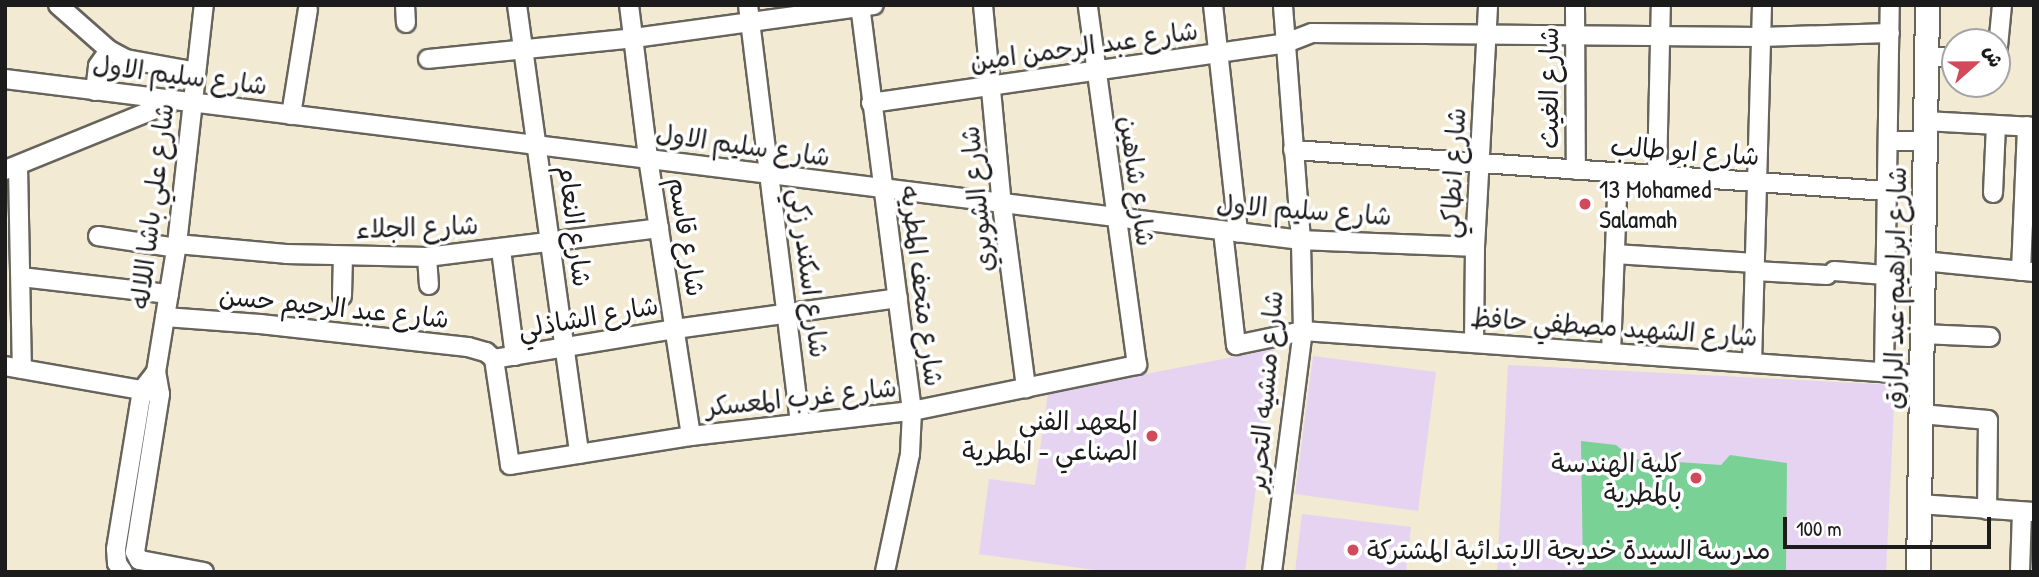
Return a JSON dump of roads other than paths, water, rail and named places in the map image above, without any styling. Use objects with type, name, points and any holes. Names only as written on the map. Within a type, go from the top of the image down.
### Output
[{"type":"main road","name":"شارع ابراهيم عبد الرازق","points":[[1918,572],[1927,5]]},
{"type":"street","points":[[58,5],[109,50],[144,65],[196,72]]},
{"type":"street","name":"شارع علي باشا اللاله","points":[[123,572],[117,564],[116,550],[129,471],[156,372],[169,294],[176,246],[182,102],[196,72],[204,5]]},
{"type":"street","name":"شارع النعام","points":[[517,5],[579,454]]},
{"type":"street","name":"شارع قاسم","points":[[629,5],[648,158],[691,436]]},
{"type":"street","name":"شارع الشوبري","points":[[983,5],[1002,205],[1026,387]]},
{"type":"street","name":"شارع شاهين","points":[[1088,5],[1094,71],[1137,365]]},
{"type":"street","points":[[1213,5],[1231,232],[1236,345],[1303,331]]},
{"type":"street","name":"شارع منشيه التحرير","points":[[1272,572],[1303,331],[1301,240],[1283,5]]},
{"type":"street","name":"شارع انطاكي","points":[[1474,343],[1475,247],[1488,5]]},
{"type":"street","name":"شارع الغيث","points":[[1575,5],[1576,170]]},
{"type":"street","points":[[1657,175],[1661,5]]},
{"type":"street","points":[[1752,363],[1762,5]]},
{"type":"street","name":"شارع ابراهيم عبد الرازق","points":[[1884,371],[1890,5]]},
{"type":"street","points":[[2000,28],[2002,5]]},
{"type":"street","points":[[428,59],[634,38],[749,13],[865,6]]},
{"type":"street","name":"شارع متحف المطريه","points":[[865,6],[871,103],[912,411],[911,454],[884,572]]},
{"type":"street","points":[[291,115],[308,9]]},
{"type":"street","name":"شارع اسكندر زكي","points":[[749,13],[789,313],[800,423]]},
{"type":"street","name":"شارع عبد الرحمن امين","points":[[871,103],[1217,54],[1286,43],[1312,33],[1661,37],[1890,33]]},
{"type":"street","points":[[95,91],[98,66],[109,50]]},
{"type":"street","points":[[1926,57],[1941,57]]},
{"type":"street","name":"شارع سليم الاول","points":[[5,79],[538,144],[1116,219],[1301,240],[1475,247]]},
{"type":"street","points":[[151,392],[14,367],[21,277],[12,168],[182,102]]},
{"type":"street","points":[[1888,141],[1925,131],[1996,125],[2030,127],[2027,271],[1923,261]]},
{"type":"street","points":[[1993,193],[1996,125]]},
{"type":"street","name":"شارع ابو طالب","points":[[1293,150],[1887,191]]},
{"type":"street","points":[[1611,353],[1618,173]]},
{"type":"street","name":"شارع الجلاء","points":[[98,236],[176,246],[343,256],[427,257],[551,244],[659,228]]},
{"type":"street","points":[[501,250],[515,356]]},
{"type":"street","points":[[1615,254],[1830,273],[1885,275]]},
{"type":"street","points":[[342,296],[343,256]]},
{"type":"street","points":[[427,257],[429,285]]},
{"type":"street","points":[[21,277],[169,294]]},
{"type":"street","name":"شارع الشاذلي","points":[[495,359],[675,329],[898,298]]},
{"type":"street","name":"شارع عبد الرحيم حسن","points":[[165,317],[260,324],[468,347],[486,352],[495,359]]},
{"type":"street","name":"شارع الشهيد مصطفي حافظ","points":[[1303,331],[1921,375]]},
{"type":"street","points":[[1922,334],[1990,337]]},
{"type":"street","name":"شارع غرب المعسكر","points":[[495,359],[510,465],[691,436],[912,411],[1137,365]]},
{"type":"street","name":"شارع علي باشا اللاله","points":[[151,392],[147,474],[136,559],[204,572]]},
{"type":"street","points":[[1921,414],[1988,420],[1987,510]]},
{"type":"street","points":[[129,471],[147,474]]},
{"type":"street","points":[[1919,503],[2028,512],[2020,572]]},
{"type":"place","name":"13 Mohamed Salamah","points":[[1585,204]]},
{"type":"place","name":"المعهد الفني الصناعي - المطرية","points":[[1152,436]]},
{"type":"place","name":"كلية الهندسة بالمطرية","points":[[1696,478]]},
{"type":"place","name":"مدرسة السيدة خديجة الابتدائية المشتركة","points":[[1353,550]]}]
